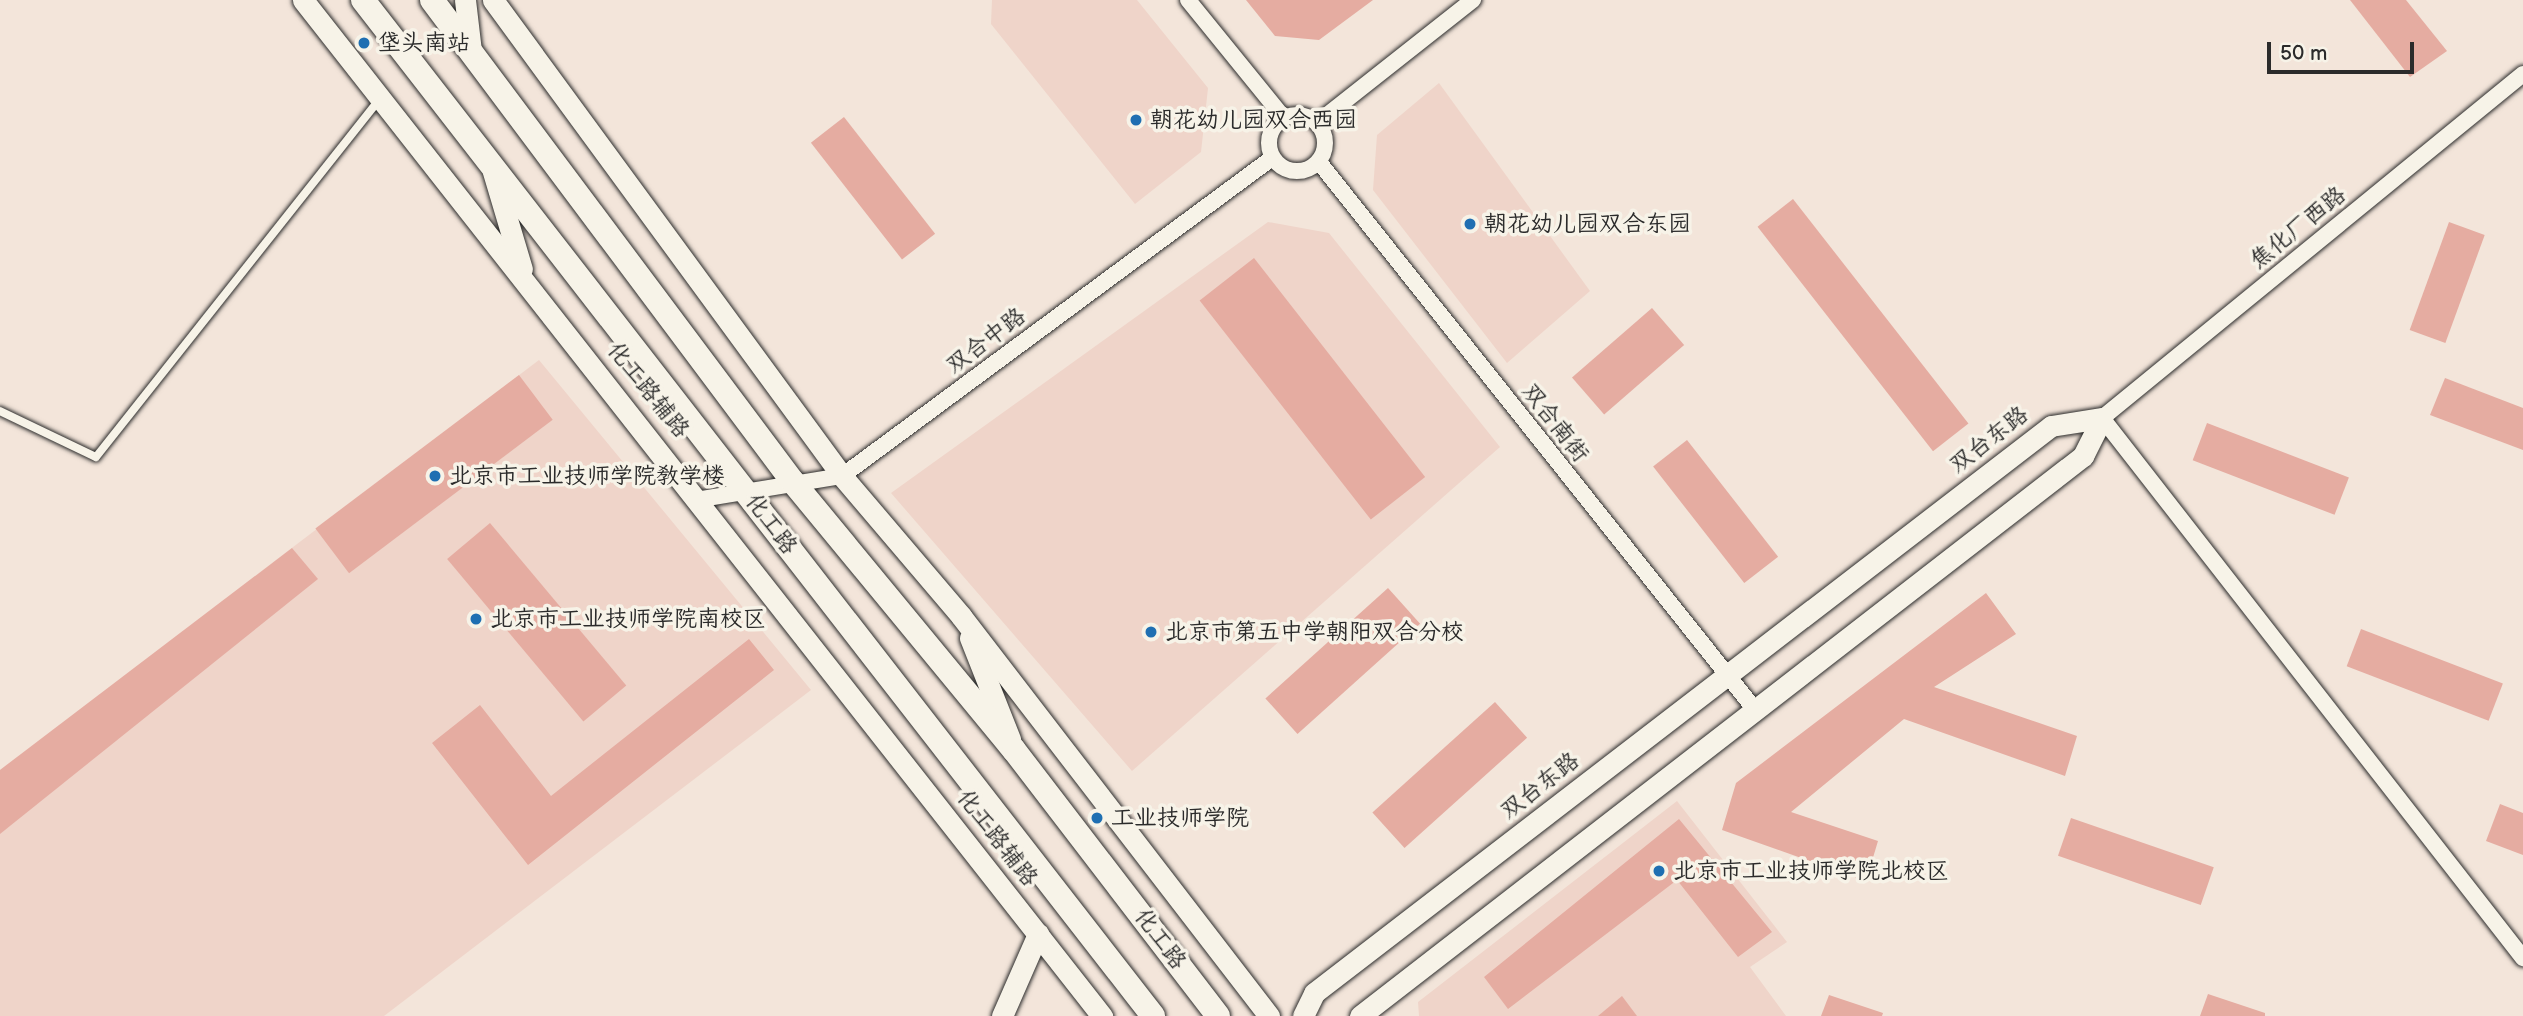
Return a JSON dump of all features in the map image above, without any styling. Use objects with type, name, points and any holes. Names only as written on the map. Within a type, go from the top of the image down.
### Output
[{"type":"main road","name":"化工路","points":[[363,0],[1153,1016]]},
{"type":"main road","name":"化工路","points":[[432,0],[793,482],[1014,750],[1219,1016]]},
{"type":"street","name":"化工路辅路","points":[[303,0],[701,499],[1102,1016]]},
{"type":"street","points":[[465,0],[471,51]]},
{"type":"street","points":[[494,0],[842,476],[961,616],[1269,1016]]},
{"type":"street","points":[[1188,0],[1283,118]]},
{"type":"street","points":[[1317,123],[1473,0]]},
{"type":"street","name":"焦化厂西路","points":[[2102,418],[2523,74]]},
{"type":"street","points":[[1301,115],[1317,123],[1326,146],[1319,162],[1294,172],[1272,158],[1268,139],[1283,118],[1301,115]]},
{"type":"street","name":"双合中路","points":[[701,499],[744,488],[842,476],[1272,158]]},
{"type":"street","name":"双合南街","points":[[1319,162],[1756,711]]},
{"type":"street","points":[[491,164],[526,281]]},
{"type":"street","points":[[1360,1016],[2082,456],[2102,418],[2523,958]]},
{"type":"street","name":"双台东路","points":[[1303,1016],[1314,993],[2051,426],[2102,418]]},
{"type":"street","points":[[961,616],[1014,750]]},
{"type":"street","points":[[1002,1016],[1038,934]]},
{"type":"lane","points":[[0,411],[96,457],[380,99]]},
{"type":"shaded area","name":"朝花幼儿园双合西园","points":[[992,0],[1137,0],[1208,88],[1201,152],[1135,204],[991,24]]},
{"type":"shaded area","name":"朝花幼儿园双合东园","points":[[1439,83],[1590,291],[1507,363],[1373,190],[1377,135]]},
{"type":"shaded area","name":"北京市第五中学朝阳双合分校","points":[[1268,222],[1329,233],[1500,447],[1132,771],[891,493]]},
{"type":"shaded area","name":"北京市工业技师学院南校区","points":[[539,360],[811,690],[384,1016],[0,1016],[0,770]]},
{"type":"shaded area","name":"北京市工业技师学院北校区","points":[[1677,801],[1787,942],[1750,967],[1786,1016],[1419,1016],[1418,1002]]},
{"type":"building","points":[[1246,0],[1373,0],[1319,40],[1275,36]]},
{"type":"building","points":[[2350,0],[2406,0],[2447,51],[2410,77]]},
{"type":"building","points":[[844,117],[935,234],[902,259],[811,143]]},
{"type":"building","points":[[1793,199],[1968,424],[1933,451],[1758,227]]},
{"type":"building","points":[[2449,222],[2485,235],[2445,343],[2410,330]]},
{"type":"building","points":[[1254,258],[1425,477],[1371,520],[1200,300]]},
{"type":"building","points":[[1652,308],[1684,345],[1604,415],[1572,378]]},
{"type":"building","name":"北京市工业技师学院教学楼","points":[[519,375],[553,420],[349,573],[315,528]]},
{"type":"building","points":[[2445,378],[2523,408],[2523,450],[2430,415]]},
{"type":"building","points":[[2207,423],[2349,477],[2335,515],[2193,460]]},
{"type":"building","points":[[1687,440],[1778,557],[1744,583],[1653,466]]},
{"type":"building","points":[[490,523],[626,685],[583,721],[447,559]]},
{"type":"building","points":[[292,548],[318,579],[0,834],[0,770]]},
{"type":"building","points":[[1388,588],[1420,624],[1297,734],[1265,698]]},
{"type":"building","points":[[1986,593],[2016,634],[1934,687],[2077,736],[2065,776],[1904,719],[1791,812],[1878,841],[1866,881],[1722,830],[1736,783]]},
{"type":"building","points":[[2361,629],[2503,683],[2489,721],[2347,666]]},
{"type":"building","points":[[749,639],[774,670],[528,865],[432,743],[480,705],[551,796]]},
{"type":"building","points":[[1495,702],[1527,738],[1404,848],[1372,812]]},
{"type":"building","points":[[2500,804],[2523,813],[2523,855],[2486,841]]},
{"type":"building","points":[[2071,818],[2214,867],[2201,905],[2058,856]]},
{"type":"building","points":[[1679,819],[1772,932],[1738,957],[1677,880],[1508,1009],[1484,977]]},
{"type":"building","points":[[2208,994],[2265,1013],[2265,1016],[2200,1016]]},
{"type":"building","points":[[1829,995],[1883,1013],[1882,1016],[1821,1016]]},
{"type":"building","points":[[1622,996],[1637,1016],[1598,1016]]},
{"type":"place","name":"垡头南站","points":[[364,43]]},
{"type":"place","name":"朝花幼儿园双合西园","points":[[1136,120]]},
{"type":"place","name":"朝花幼儿园双合东园","points":[[1470,224]]},
{"type":"place","name":"北京市工业技师学院教学楼","points":[[435,476]]},
{"type":"place","name":"北京市工业技师学院南校区","points":[[476,619]]},
{"type":"place","name":"北京市第五中学朝阳双合分校","points":[[1151,632]]},
{"type":"place","name":"工业技师学院","points":[[1097,818]]},
{"type":"place","name":"北京市工业技师学院北校区","points":[[1659,871]]}]
